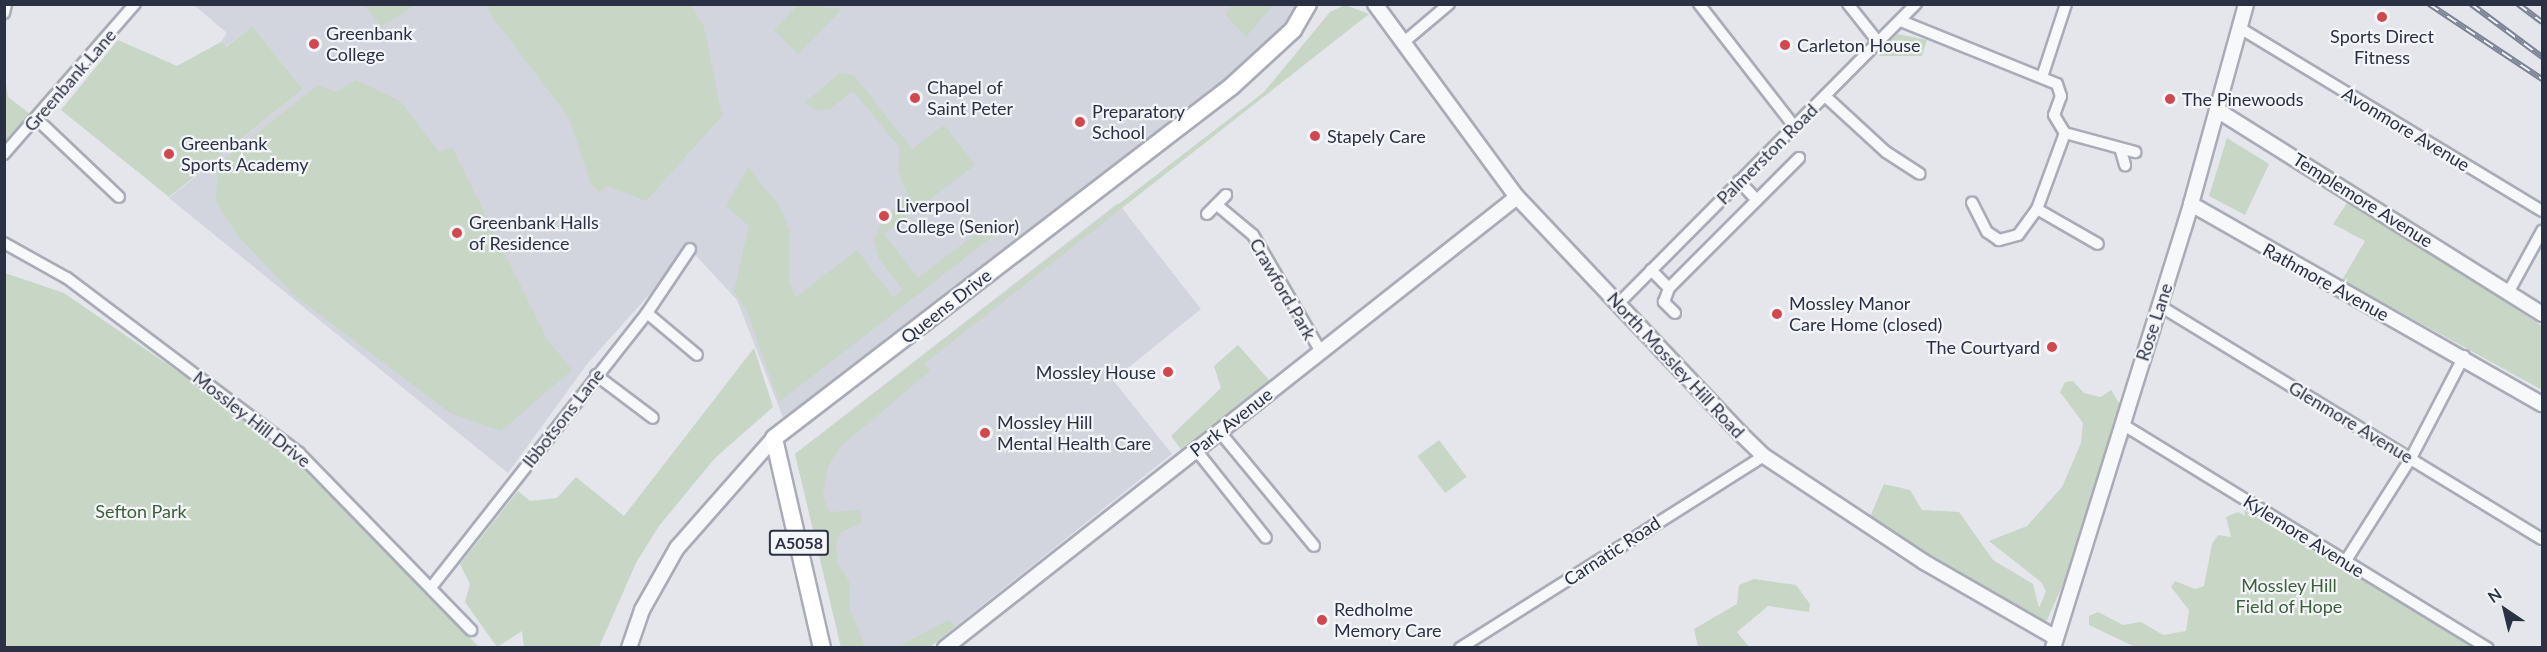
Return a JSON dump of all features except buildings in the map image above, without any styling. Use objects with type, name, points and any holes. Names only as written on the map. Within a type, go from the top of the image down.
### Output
[{"type":"main road","name":"Queens Drive","points":[[774,438],[1232,86],[1293,30],[1308,4]]},
{"type":"main road","name":"A5058","points":[[774,438],[822,648]]},
{"type":"street","points":[[4,13],[6,4]]},
{"type":"street","name":"Greenbank Lane","points":[[4,154],[135,4]]},
{"type":"street","name":"North Mossley Hill Road","points":[[1375,4],[1517,197],[1764,456],[1924,562],[2054,643]]},
{"type":"street","points":[[1404,42],[1449,4]]},
{"type":"street","points":[[1699,4],[1794,126]]},
{"type":"street","points":[[1848,4],[1878,43]]},
{"type":"street","name":"Palmerston Road","points":[[1618,304],[1916,4]]},
{"type":"street","points":[[2043,74],[2066,4]]},
{"type":"street","name":"Rose Lane","points":[[2054,643],[2191,204],[2246,4]]},
{"type":"street","points":[[1901,21],[2043,74],[2057,84],[2061,96],[2054,115],[2065,133],[2121,152],[2135,152]]},
{"type":"street","name":"Avonmore Avenue","points":[[2240,28],[2542,211]]},
{"type":"street","points":[[1825,96],[1886,152],[1920,174]]},
{"type":"street","name":"Templemore Avenue","points":[[2217,110],[2542,314]]},
{"type":"street","points":[[44,126],[119,197]]},
{"type":"street","points":[[1972,203],[1987,232],[1999,240],[2018,235],[2037,209],[2065,133]]},
{"type":"street","points":[[2121,152],[2125,165]]},
{"type":"street","points":[[1675,313],[1664,302],[1670,288],[1799,158]]},
{"type":"street","points":[[1739,181],[1757,200]]},
{"type":"street","points":[[1207,214],[1226,195]]},
{"type":"street","name":"Park Avenue","points":[[945,648],[1517,197]]},
{"type":"street","name":"Rathmore Avenue","points":[[2191,204],[2335,289],[2463,356],[2542,404]]},
{"type":"street","name":"Crawford Park","points":[[1217,205],[1253,235],[1321,352]]},
{"type":"street","points":[[2037,209],[2098,244]]},
{"type":"street","points":[[2508,293],[2542,231]]},
{"type":"street","name":"Mossley Hill Drive","points":[[4,243],[67,278],[299,453],[433,585],[471,630]]},
{"type":"street","name":"Ibbotsons Lane","points":[[433,585],[647,313],[690,249]]},
{"type":"street","points":[[1651,270],[1670,288]]},
{"type":"street","name":"Glenmore Avenue","points":[[2160,306],[2542,539]]},
{"type":"street","points":[[647,313],[697,355]]},
{"type":"street","points":[[2345,562],[2411,458],[2463,356]]},
{"type":"street","points":[[596,375],[653,418]]},
{"type":"street","name":"Kylemore Avenue","points":[[2122,424],[2488,648]]},
{"type":"street","points":[[1219,431],[1314,546]]},
{"type":"street","name":"Queens Drive","points":[[629,648],[642,610],[677,548],[774,438]]},
{"type":"street","points":[[1196,450],[1266,538]]},
{"type":"street","name":"Carnatic Road","points":[[1460,648],[1764,456]]},
{"type":"shaded area","points":[[194,5],[1308,5],[1293,30],[787,428],[737,300],[690,249],[587,364],[508,473],[169,198],[303,89],[252,26],[225,47],[221,42],[227,33]]},
{"type":"shaded area","points":[[1118,203],[1201,309],[1113,380],[1172,454],[930,647],[841,647],[795,454]]},
{"type":"green space","points":[[364,5],[415,5],[381,27]]},
{"type":"green space","points":[[489,5],[691,5],[704,27],[722,116],[646,201],[608,186],[599,192],[591,184],[569,118],[489,12]]},
{"type":"green space","points":[[798,5],[842,9],[798,54],[774,30]]},
{"type":"green space","points":[[1232,5],[1273,5],[1246,37],[1225,14]]},
{"type":"green space","points":[[1345,5],[1369,14],[925,363],[930,371],[840,447],[828,466],[823,494],[829,512],[859,510],[862,522],[840,533],[836,543],[838,564],[849,581],[850,610],[865,647],[841,647],[795,454],[1264,92],[1330,12]]},
{"type":"green space","name":"Greenbank Sports Academy","points":[[252,26],[303,89],[169,197],[61,110],[118,40],[177,66],[221,42],[226,47]]},
{"type":"green space","points":[[1897,34],[1927,40],[1922,56],[1878,56]]},
{"type":"green space","points":[[840,73],[854,75],[912,149],[944,125],[975,165],[884,234],[918,278],[991,222],[1005,227],[779,402],[747,311],[734,291],[749,226],[726,206],[748,167],[780,207],[789,230],[789,281],[795,298],[857,250],[893,297],[903,290],[879,259],[874,241],[883,218],[908,196],[898,170],[900,148],[853,91],[830,109],[815,110],[805,102]]},
{"type":"green space","points":[[5,77],[8,97],[30,114],[5,141]]},
{"type":"green space","points":[[356,80],[400,101],[439,152],[452,147],[547,339],[572,370],[501,431],[450,413],[296,297],[238,236],[216,202],[218,164],[318,85],[336,92]]},
{"type":"green space","points":[[2227,138],[2269,164],[2245,215],[2209,196]]},
{"type":"green space","points":[[2349,200],[2542,326],[2542,390],[2342,280],[2365,241],[2333,224]]},
{"type":"green space","name":"Sefton Park","points":[[5,273],[64,293],[286,446],[479,647],[5,648]]},
{"type":"green space","points":[[1238,345],[1269,380],[1181,449],[1171,436],[1221,388],[1214,366]]},
{"type":"green space","points":[[754,348],[773,407],[715,458],[659,526],[636,563],[599,647],[524,647],[522,631],[497,647],[465,602],[470,584],[460,564],[518,491],[530,501],[557,498],[576,477],[624,516]]},
{"type":"green space","points":[[2073,381],[2084,393],[2101,397],[2111,390],[2134,428],[2046,622],[2050,630],[1870,517],[1884,484],[1910,490],[1922,510],[1959,512],[1993,560],[2033,584],[2039,608],[2046,591],[2041,582],[1989,541],[2027,526],[2062,487],[2081,443],[2083,423],[2060,392],[2065,382]]},
{"type":"green space","points":[[1439,440],[1467,477],[1445,493],[1417,456]]},
{"type":"green space","name":"Mossley Hill Field of Hope","points":[[2244,510],[2477,647],[2135,647],[2089,625],[2089,616],[2098,612],[2123,625],[2141,622],[2163,635],[2186,631],[2189,610],[2171,587],[2175,581],[2195,589],[2204,586],[2212,544],[2218,535],[2231,537],[2226,517],[2238,512],[2245,516]]},
{"type":"green space","points":[[1754,579],[1796,585],[1810,604],[1809,612],[1768,606],[1737,632],[1749,647],[1698,647],[1694,629],[1737,604],[1739,585]]},
{"type":"green space","points":[[948,620],[956,626],[930,647],[898,647]]},
{"type":"railway","points":[[2429,4],[2542,79]]},
{"type":"railway","points":[[2471,4],[2542,57]]},
{"type":"railway","points":[[2518,4],[2542,22]]},
{"type":"place","name":"Sports Direct Fitness","points":[[2382,17]]},
{"type":"place","name":"Greenbank College","points":[[314,44]]},
{"type":"place","name":"Carleton House","points":[[1785,45]]},
{"type":"place","name":"Chapel of Saint Peter","points":[[915,98]]},
{"type":"place","name":"The Pinewoods","points":[[2170,99]]},
{"type":"place","name":"Preparatory School","points":[[1080,122]]},
{"type":"place","name":"Stapely Care","points":[[1315,136]]},
{"type":"place","name":"Greenbank Sports Academy","points":[[169,154]]},
{"type":"place","name":"Liverpool College (Senior)","points":[[884,216]]},
{"type":"place","name":"Greenbank Halls of Residence","points":[[457,233]]},
{"type":"place","name":"Mossley Manor Care Home (closed)","points":[[1777,314]]},
{"type":"place","name":"The Courtyard","points":[[2052,347]]},
{"type":"place","name":"Mossley House","points":[[1168,372]]},
{"type":"place","name":"Mossley Hill Mental Health Care","points":[[985,433]]},
{"type":"place","name":"Redholme Memory Care","points":[[1322,620]]}]
